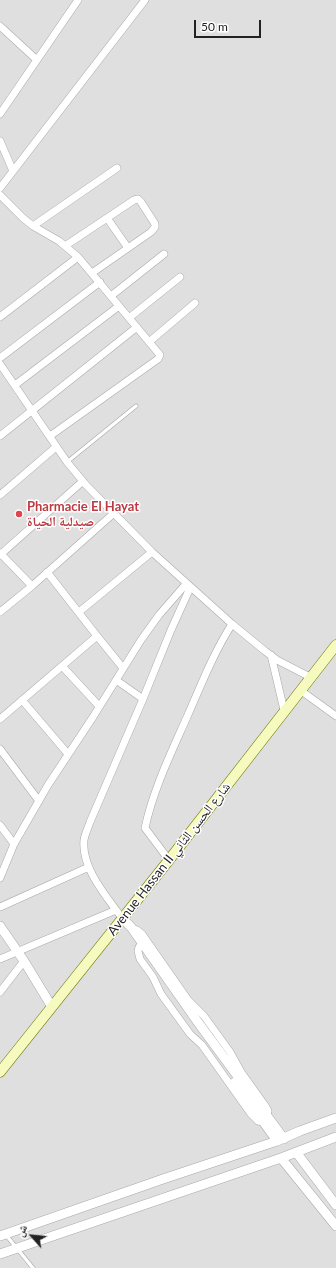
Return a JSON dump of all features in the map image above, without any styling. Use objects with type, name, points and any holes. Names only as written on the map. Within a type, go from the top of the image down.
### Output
[{"type":"main road","name":"Avenue Hassan II شارع الحسن الثاني","points":[[0,1072],[52,1007],[119,914],[169,860],[336,645]]},
{"type":"street","points":[[0,114],[78,0]]},
{"type":"street","points":[[0,188],[145,0]]},
{"type":"street","points":[[0,26],[37,60]]},
{"type":"street","points":[[0,141],[13,171]]},
{"type":"street","points":[[33,226],[117,168]]},
{"type":"street","points":[[0,196],[33,226],[59,241],[78,257],[160,355],[158,359],[50,436]]},
{"type":"street","points":[[65,246],[134,200],[138,199],[155,224],[155,227],[151,232],[92,273]]},
{"type":"street","points":[[107,218],[128,248]]},
{"type":"street","points":[[111,296],[164,254]]},
{"type":"street","points":[[0,317],[78,257]]},
{"type":"street","points":[[129,318],[180,276]]},
{"type":"street","points":[[0,358],[100,282]]},
{"type":"street","points":[[150,342],[195,303]]},
{"type":"street","points":[[15,385],[119,306]]},
{"type":"street","points":[[0,436],[137,327]]},
{"type":"street","points":[[0,364],[67,462],[83,481],[152,552],[232,624],[271,655],[310,678]]},
{"type":"street","points":[[1,491],[56,447]]},
{"type":"street","points":[[32,586],[0,554],[83,481]]},
{"type":"street","points":[[0,612],[32,586],[114,513]]},
{"type":"street","points":[[79,612],[152,552]]},
{"type":"street","points":[[47,572],[123,668]]},
{"type":"street","points":[[0,878],[14,844],[39,801],[123,668],[158,615],[188,586]]},
{"type":"street","points":[[188,586],[143,699],[90,822],[84,839],[84,853],[97,882],[119,914],[132,929],[265,1119]]},
{"type":"street","points":[[169,860],[145,828],[148,811],[175,743],[218,646],[232,624]]},
{"type":"street","points":[[0,719],[97,636]]},
{"type":"street","points":[[271,655],[284,710]]},
{"type":"street","points":[[62,666],[99,706]]},
{"type":"street","points":[[116,680],[143,699]]},
{"type":"street","points":[[300,690],[336,716]]},
{"type":"street","points":[[22,700],[68,754]]},
{"type":"street","points":[[0,749],[39,801]]},
{"type":"street","points":[[0,825],[14,844]]},
{"type":"street","points":[[0,907],[89,867]]},
{"type":"street","points":[[119,914],[127,931],[280,1140]]},
{"type":"street","points":[[0,959],[119,914]]},
{"type":"street","points":[[0,926],[18,951],[52,1007]]},
{"type":"street","points":[[0,992],[24,961]]},
{"type":"street","points":[[2,1235],[280,1140],[336,1118]]},
{"type":"street","points":[[0,1254],[281,1158],[336,1137]]},
{"type":"street","points":[[296,1152],[336,1205]]},
{"type":"street","points":[[281,1158],[336,1226]]},
{"type":"lane","points":[[67,462],[136,406]]},
{"type":"lane","points":[[2,1235],[34,1268]]},
{"type":"shaded area","points":[[0,0],[336,0],[336,1268],[0,1268]]},
{"type":"place","name":"Pharmacie El Hayat صيدلية الحياة","points":[[19,514]]}]
